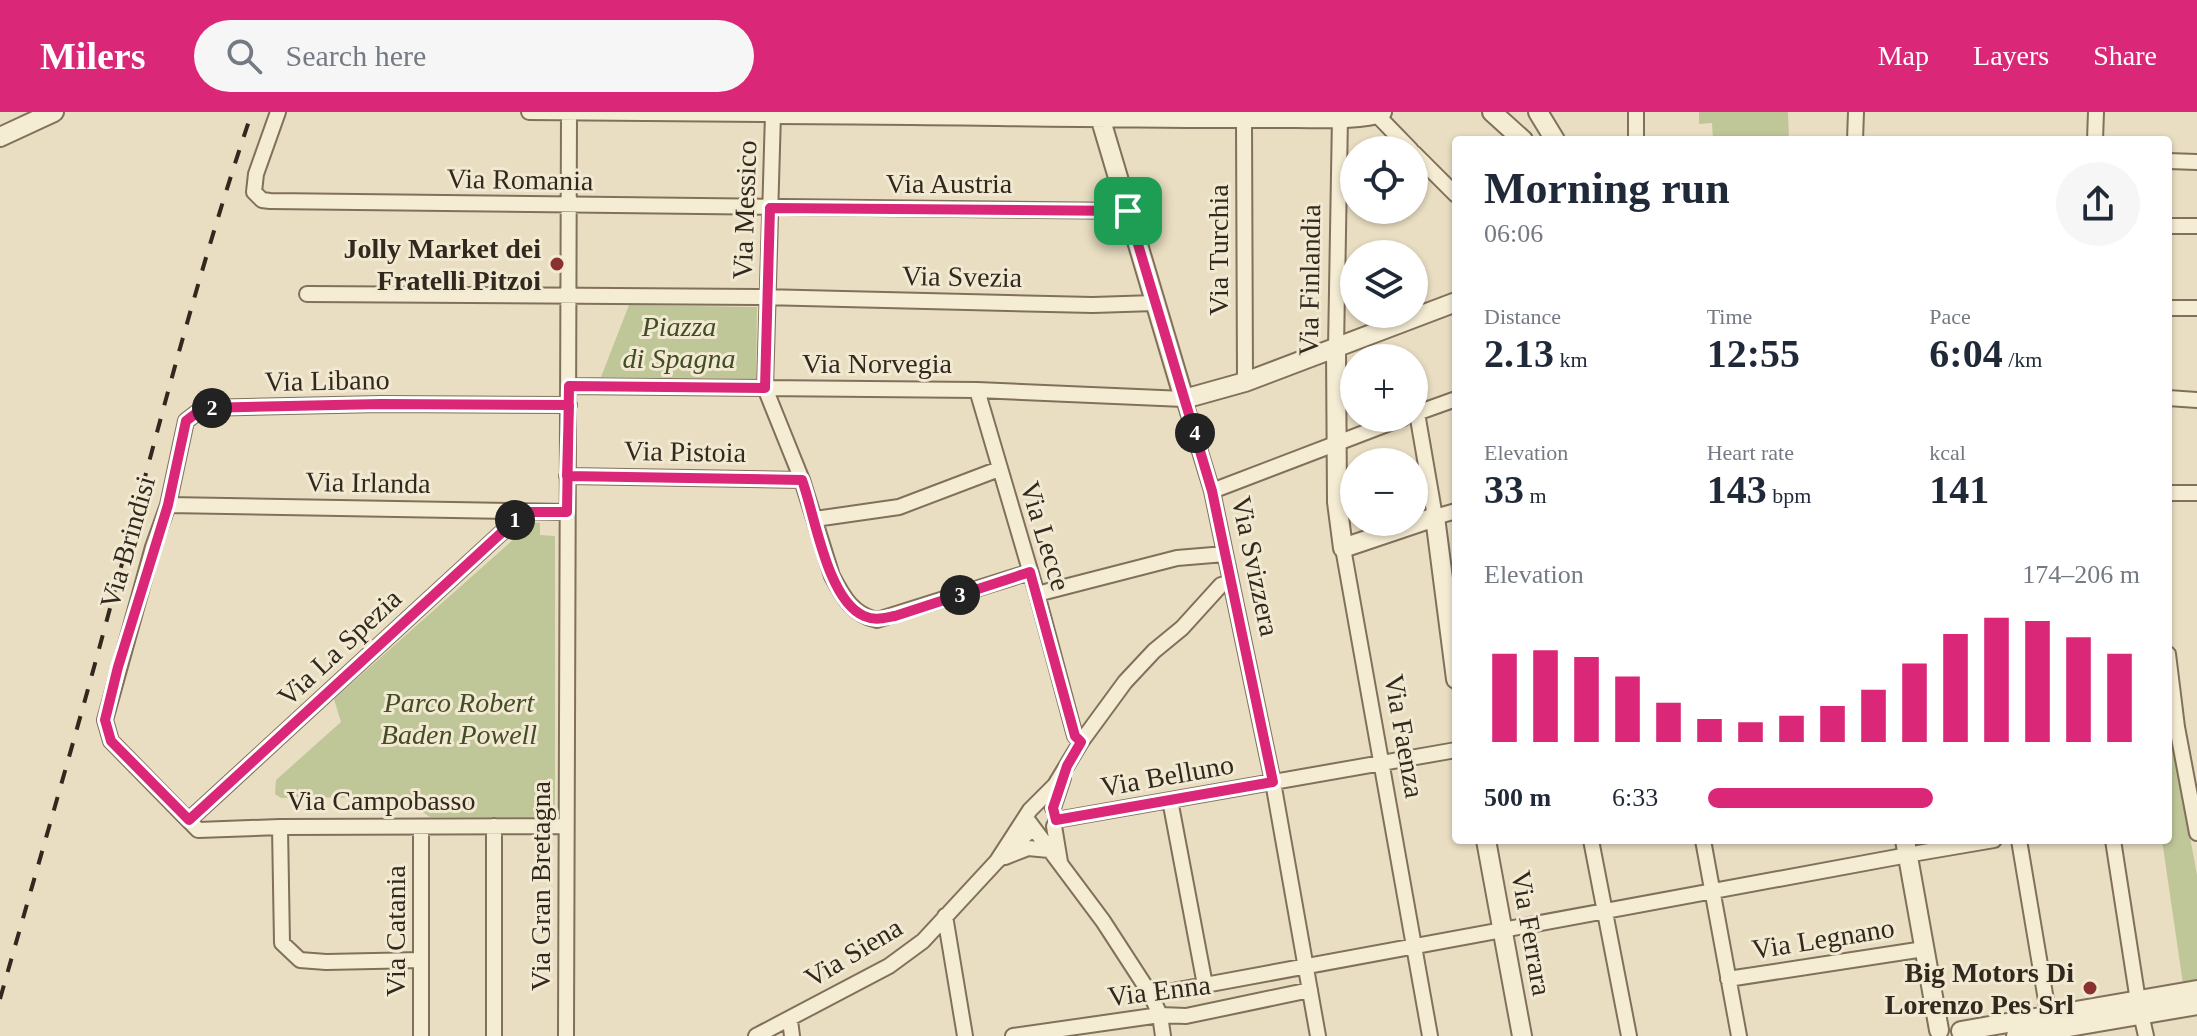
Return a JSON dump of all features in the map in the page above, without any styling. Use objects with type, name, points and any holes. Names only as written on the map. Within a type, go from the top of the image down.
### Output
[{"type":"street","points":[[0,137],[54,112]]},
{"type":"street","name":"Via Romania","points":[[278,112],[255,183],[254,192],[262,200],[770,208]]},
{"type":"street","points":[[529,112],[1067,114],[1244,118],[1380,114],[1400,136]]},
{"type":"street","name":"Via Gran Bretagna","points":[[566,1036],[569,112]]},
{"type":"street","points":[[1492,112],[1519,136]]},
{"type":"street","points":[[1538,112],[1553,136]]},
{"type":"street","points":[[1636,112],[1636,136]]},
{"type":"street","points":[[1855,136],[1856,112]]},
{"type":"street","points":[[2095,136],[2096,112]]},
{"type":"street","name":"Via Messico","points":[[773,113],[765,388],[802,480],[832,576],[856,612],[877,620],[1030,572]]},
{"type":"street","name":"Via Svizzera","points":[[1100,117],[1212,491],[1273,782],[1318,1036]]},
{"type":"street","name":"Via Finlandia","points":[[1335,444],[1340,117]]},
{"type":"street","name":"Via Turchia","points":[[1244,118],[1245,382]]},
{"type":"street","points":[[2172,161],[2197,162]]},
{"type":"street","points":[[1428,166],[1452,191]]},
{"type":"street","name":"Via Austria","points":[[770,208],[1128,211]]},
{"type":"street","points":[[2172,226],[2197,226]]},
{"type":"street","name":"Via Svezia","points":[[307,294],[768,297],[1093,305],[1155,303]]},
{"type":"street","points":[[1184,399],[1245,382],[1452,304]]},
{"type":"street","points":[[2172,308],[2197,308]]},
{"type":"street","name":"Via Norvegia","points":[[569,386],[977,390],[1184,399]]},
{"type":"street","name":"Via Lecce","points":[[977,390],[1075,736],[1081,742]]},
{"type":"street","points":[[2172,398],[2197,400]]},
{"type":"street","points":[[1428,409],[1452,400]]},
{"type":"street","name":"Via Libano","points":[[186,421],[203,408],[381,404],[569,405]]},
{"type":"street","name":"Via Brindisi","points":[[186,421],[168,505],[118,667],[105,720],[111,741],[194,825]]},
{"type":"street","points":[[1212,491],[1367,432]]},
{"type":"street","points":[[1416,432],[1435,517],[1452,645]]},
{"type":"street","name":"Via Faenza","points":[[1335,444],[1337,502],[1343,548],[1430,1036]]},
{"type":"street","points":[[815,519],[899,507],[999,469]]},
{"type":"street","name":"Via Pistoia","points":[[567,476],[802,480]]},
{"type":"street","points":[[2172,493],[2197,493]]},
{"type":"street","name":"Via Irlanda","points":[[168,505],[567,512]]},
{"type":"street","name":"Via La Spezia","points":[[194,825],[524,512]]},
{"type":"street","points":[[1343,548],[1452,512]]},
{"type":"street","points":[[1037,594],[1177,558],[1225,554]]},
{"type":"street","name":"Via Siena","points":[[756,1036],[889,966],[923,941],[1033,820],[1081,742],[1125,682],[1154,651],[1182,628],[1221,585],[1231,582]]},
{"type":"street","points":[[1448,611],[1452,620]]},
{"type":"street","points":[[2173,727],[2197,833]]},
{"type":"street","name":"Via Belluno","points":[[1033,820],[1044,803],[1054,816],[1076,818],[1452,751]]},
{"type":"street","name":"Via Siena","points":[[1054,816],[1067,766]]},
{"type":"street","points":[[1170,800],[1205,985]]},
{"type":"street","points":[[1033,820],[1045,831],[1054,816]]},
{"type":"street","points":[[1054,816],[1060,862]]},
{"type":"street","points":[[1033,820],[1049,850],[1103,921],[1151,995],[1160,1015],[1163,1036]]},
{"type":"street","name":"Via Campobasso","points":[[194,825],[565,826]]},
{"type":"street","points":[[494,826],[494,1036]]},
{"type":"street","points":[[280,827],[282,943],[300,960],[421,960]]},
{"type":"street","name":"Via Catania","points":[[421,827],[421,1036]]},
{"type":"street","name":"Via Ferrara","points":[[1487,844],[1532,1036]]},
{"type":"street","name":"Via Ferrara","points":[[1498,844],[1522,1036]]},
{"type":"street","points":[[1592,844],[1629,1036]]},
{"type":"street","points":[[1704,844],[1739,1036]]},
{"type":"street","name":"Via Enna","points":[[1151,995],[1712,890],[1912,847],[1947,844]]},
{"type":"street","points":[[2020,844],[2051,1028]]},
{"type":"street","points":[[2114,844],[2146,1036]]},
{"type":"street","points":[[1912,847],[1924,949],[1945,1033]]},
{"type":"street","points":[[1912,847],[1945,1033]]},
{"type":"street","points":[[997,861],[1028,848],[1049,850]]},
{"type":"street","points":[[945,916],[965,1036]]},
{"type":"street","name":"Via Legnano","points":[[1728,979],[1924,949]]},
{"type":"street","name":"Via Enna","points":[[1013,1036],[1160,1015],[1186,1016],[1310,990]]},
{"type":"street","points":[[2016,1036],[2139,1008],[2197,990]]},
{"type":"street","points":[[2139,1008],[2197,1005]]},
{"type":"street","points":[[790,1020],[792,1036]]},
{"type":"street","points":[[1945,1033],[2051,1028]]},
{"type":"green space","points":[[1699,112],[1788,112],[1789,136],[1713,136],[1712,123],[1699,124]]},
{"type":"green space","name":"Piazza di Spagna","points":[[629,305],[757,307],[756,379],[601,377]]},
{"type":"green space","name":"Parco Robert Baden Powell","points":[[533,522],[540,523],[540,535],[555,536],[555,805],[541,805],[541,817],[430,817],[401,797],[281,798],[275,794],[276,780],[341,722],[334,699]]},
{"type":"green space","points":[[2172,739],[2197,875],[2197,984],[2183,984],[2163,844],[2172,844]]},
{"type":"railway","points":[[0,999],[189,316],[252,112]]},
{"type":"place","name":"Jolly Market dei Fratelli Pitzoi","points":[[557,264]]},
{"type":"place","name":"Big Motors Di Lorenzo Pes Srl","points":[[2090,988]]},
{"type":"route","points":[[1128,211],[770,208],[765,388],[569,386],[567,476],[567,512],[524,512],[189,820],[111,741],[105,720],[118,667],[168,505],[186,421],[203,408],[381,404],[569,405],[567,476],[802,480],[838,589],[856,612],[866,618],[877,620],[895,616],[1030,572],[1075,736],[1081,742],[1067,766],[1053,808],[1056,820],[1273,782],[1212,491],[1128,211]]}]
